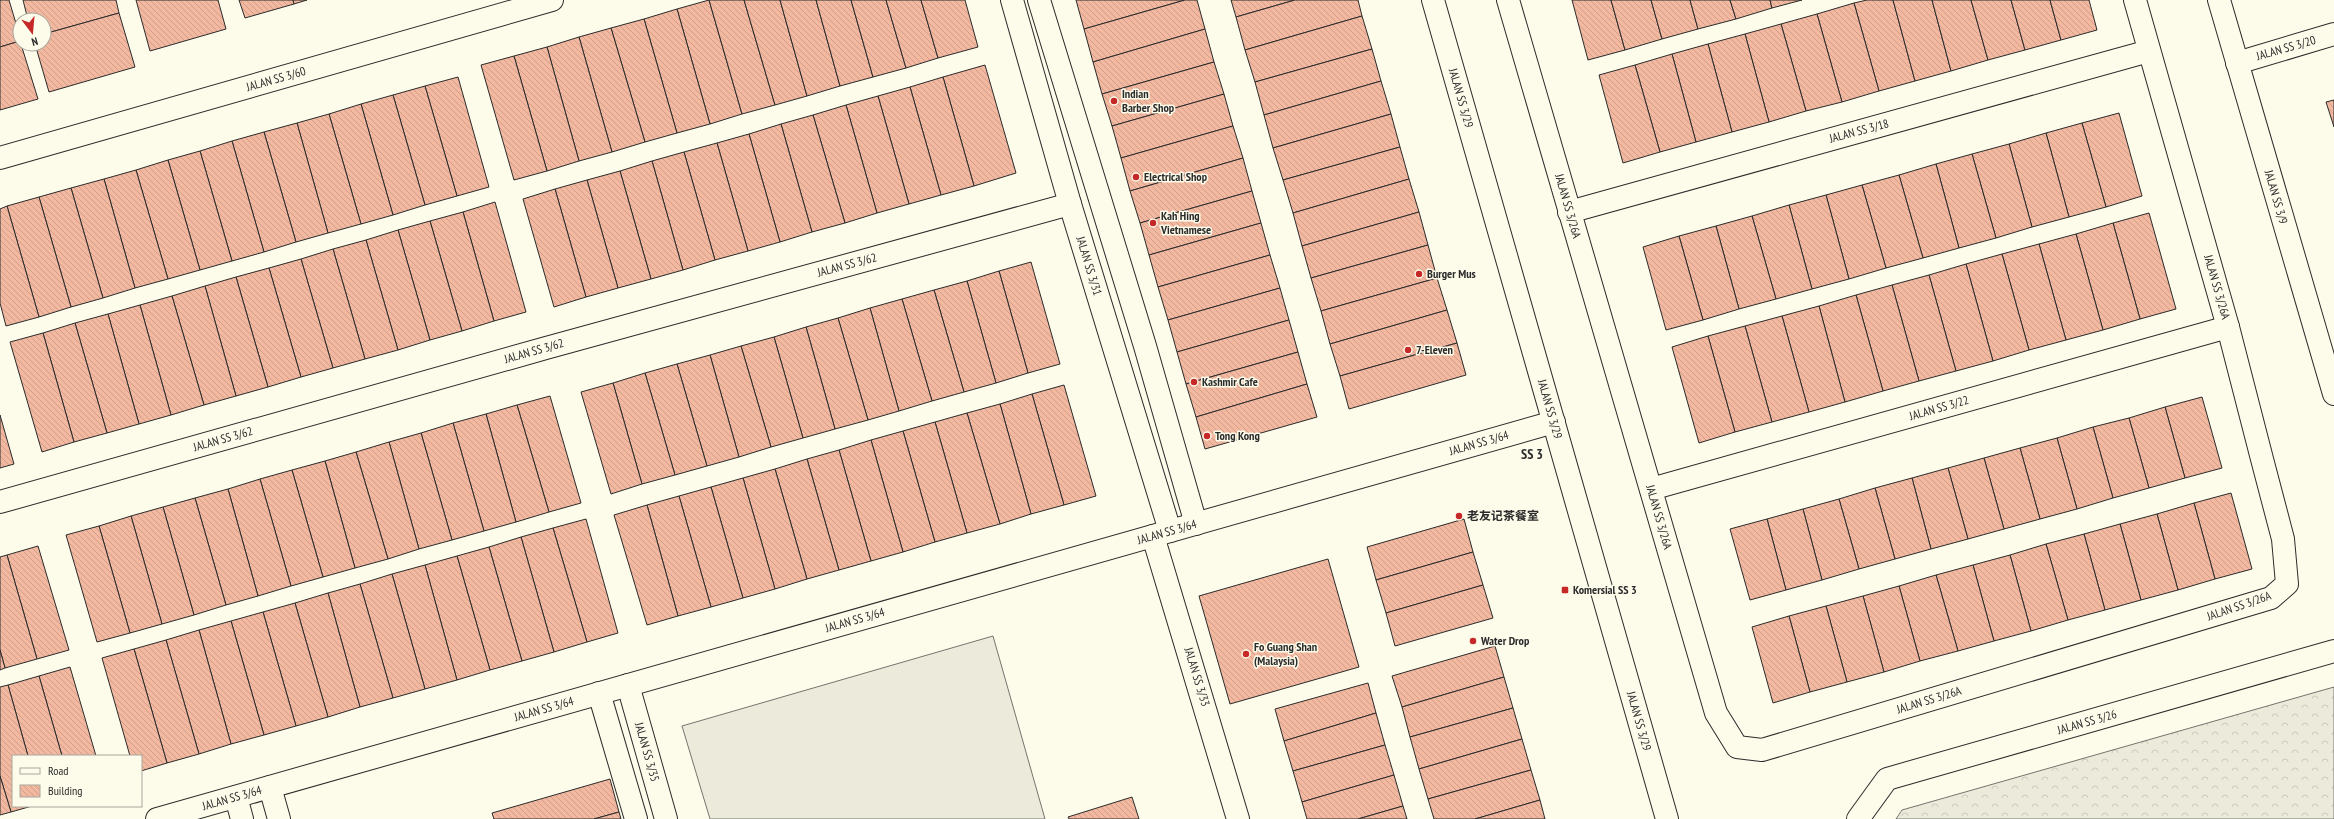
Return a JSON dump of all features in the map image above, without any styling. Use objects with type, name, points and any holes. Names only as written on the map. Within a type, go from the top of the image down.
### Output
[{"type":"street","name":"JALAN SS 3/60","points":[[0,158],[552,0]]},
{"type":"street","name":"JALAN SS 3/31","points":[[1012,0],[1162,534]]},
{"type":"street","points":[[1040,0],[1145,346],[1196,524]]},
{"type":"street","name":"JALAN SS 3/29","points":[[1433,0],[1667,819]]},
{"type":"street","name":"JALAN SS 3/26A","points":[[1508,0],[1716,712],[1737,747],[1762,750],[2271,598],[2287,584],[2283,539],[2228,327],[2135,0]]},
{"type":"street","name":"JALAN SS 3/9","points":[[2219,0],[2237,62],[2327,346],[2334,394]]},
{"type":"street","name":"JALAN SS 3/20","points":[[2237,62],[2334,34]]},
{"type":"street","name":"JALAN SS 3/18","points":[[1569,212],[2149,51]]},
{"type":"street","name":"JALAN SS 3/62","points":[[0,502],[554,345],[1070,204]]},
{"type":"street","name":"JALAN SS 3/22","points":[[1651,489],[2228,327]]},
{"type":"street","name":"JALAN SS 3/64","points":[[157,819],[1554,422]]},
{"type":"street","name":"JALAN SS 3/33","points":[[1162,534],[1238,819]]},
{"type":"street","name":"JALAN SS 3/26","points":[[1858,819],[1887,779],[2334,651]]},
{"type":"street","name":"JALAN SS 3/35","points":[[628,685],[666,819]]},
{"type":"street","points":[[599,693],[636,819]]},
{"type":"street","points":[[270,787],[279,819]]},
{"type":"street","points":[[236,797],[242,819]]},
{"type":"green space","points":[[993,636],[1045,819],[710,819],[682,726]]},
{"type":"green space","points":[[2334,687],[2334,819],[1896,819],[1902,810]]},
{"type":"building","points":[[0,0],[9,0],[13,12],[12,43],[0,47]]},
{"type":"building","points":[[23,0],[116,0],[119,13],[52,32],[52,12],[26,12]]},
{"type":"building","points":[[136,0],[218,0],[226,29],[150,51]]},
{"type":"building","points":[[239,0],[293,0],[294,4],[245,18]]},
{"type":"building","points":[[293,0],[307,0],[294,4]]},
{"type":"building","points":[[709,0],[742,114],[710,124],[677,9]]},
{"type":"building","points":[[709,0],[744,0],[775,105],[742,114]]},
{"type":"building","points":[[744,0],[780,0],[807,96],[775,105]]},
{"type":"building","points":[[780,0],[816,0],[840,86],[807,96]]},
{"type":"building","points":[[816,0],[851,0],[873,77],[840,86]]},
{"type":"building","points":[[851,0],[886,0],[906,68],[873,77]]},
{"type":"building","points":[[886,0],[921,0],[938,58],[906,68]]},
{"type":"building","points":[[921,0],[965,0],[978,47],[938,58]]},
{"type":"building","points":[[1076,0],[1185,0],[1084,29]]},
{"type":"building","points":[[1185,0],[1197,0],[1205,29],[1093,62],[1084,29]]},
{"type":"building","points":[[1231,0],[1295,0],[1236,17]]},
{"type":"building","points":[[1295,0],[1358,0],[1362,16],[1245,50],[1236,17]]},
{"type":"building","points":[[1572,0],[1611,0],[1625,50],[1588,60]]},
{"type":"building","points":[[1611,0],[1651,0],[1662,39],[1625,50]]},
{"type":"building","points":[[1651,0],[1690,0],[1698,29],[1662,39]]},
{"type":"building","points":[[1690,0],[1730,0],[1736,19],[1698,29]]},
{"type":"building","points":[[1730,0],[1770,0],[1772,8],[1736,19]]},
{"type":"building","points":[[1770,0],[1802,0],[1772,8]]},
{"type":"building","points":[[1867,0],[1893,0],[1915,81],[1879,91],[1854,3]]},
{"type":"building","points":[[1893,0],[1932,0],[1951,71],[1915,81]]},
{"type":"building","points":[[1932,0],[1971,0],[1988,60],[1951,71]]},
{"type":"building","points":[[1971,0],[2011,0],[2025,50],[1988,60]]},
{"type":"building","points":[[2011,0],[2050,0],[2061,40],[2025,50]]},
{"type":"building","points":[[2050,0],[2089,0],[2097,30],[2061,40]]},
{"type":"building","points":[[1854,3],[1879,91],[1842,102],[1817,14]]},
{"type":"building","points":[[677,9],[710,124],[677,133],[644,19]]},
{"type":"building","points":[[119,13],[135,67],[49,92],[37,52],[52,52],[52,32]]},
{"type":"building","points":[[1817,14],[1842,102],[1806,111],[1781,24]]},
{"type":"building","points":[[1362,16],[1372,49],[1255,82],[1245,50]]},
{"type":"building","points":[[644,19],[677,133],[645,142],[611,28]]},
{"type":"building","points":[[1781,24],[1806,111],[1769,122],[1745,34]]},
{"type":"building","points":[[611,28],[645,142],[612,152],[579,37]]},
{"type":"building","points":[[1205,29],[1214,62],[1102,94],[1093,62]]},
{"type":"building","points":[[1745,34],[1769,122],[1732,132],[1708,44]]},
{"type":"building","points":[[579,37],[612,152],[579,161],[547,47]]},
{"type":"building","points":[[12,43],[12,52],[23,52],[38,99],[0,110],[0,47]]},
{"type":"building","points":[[1708,44],[1732,132],[1696,142],[1672,54]]},
{"type":"building","points":[[547,47],[579,161],[547,171],[514,56]]},
{"type":"building","points":[[1372,49],[1381,81],[1264,115],[1255,82]]},
{"type":"building","points":[[1672,54],[1696,142],[1660,152],[1635,65]]},
{"type":"building","points":[[514,56],[547,171],[514,180],[481,65]]},
{"type":"building","points":[[1214,62],[1224,94],[1112,126],[1102,94]]},
{"type":"building","points":[[985,65],[1016,173],[974,186],[943,77]]},
{"type":"building","points":[[1635,65],[1660,152],[1623,163],[1599,75]]},
{"type":"building","points":[[458,77],[489,187],[457,196],[425,86]]},
{"type":"building","points":[[943,77],[974,186],[941,195],[910,87]]},
{"type":"building","points":[[1381,81],[1391,114],[1273,148],[1264,115]]},
{"type":"building","points":[[425,86],[457,196],[425,205],[393,95]]},
{"type":"building","points":[[910,87],[941,195],[909,204],[878,96]]},
{"type":"building","points":[[1224,94],[1233,126],[1121,158],[1112,126]]},
{"type":"building","points":[[393,95],[425,205],[393,215],[361,104]]},
{"type":"building","points":[[878,96],[909,204],[877,213],[846,105]]},
{"type":"building","points":[[2334,100],[2334,127],[2326,102]]},
{"type":"building","points":[[361,104],[393,215],[361,224],[329,114]]},
{"type":"building","points":[[846,105],[877,213],[845,223],[813,115]]},
{"type":"building","points":[[2119,113],[2142,196],[2106,207],[2082,123]]},
{"type":"building","points":[[329,114],[361,224],[328,233],[297,123]]},
{"type":"building","points":[[1391,114],[1400,147],[1283,180],[1273,148]]},
{"type":"building","points":[[813,115],[845,223],[812,232],[781,124]]},
{"type":"building","points":[[297,123],[328,233],[296,242],[264,132]]},
{"type":"building","points":[[2082,123],[2106,207],[2069,217],[2046,133]]},
{"type":"building","points":[[781,124],[812,232],[780,242],[749,134]]},
{"type":"building","points":[[1233,126],[1243,158],[1130,191],[1121,158]]},
{"type":"building","points":[[264,132],[296,242],[264,252],[232,141]]},
{"type":"building","points":[[2046,133],[2069,217],[2032,227],[2009,144]]},
{"type":"building","points":[[749,134],[780,242],[748,251],[717,143]]},
{"type":"building","points":[[232,141],[264,252],[232,261],[200,151]]},
{"type":"building","points":[[717,143],[748,251],[715,260],[684,152]]},
{"type":"building","points":[[2009,144],[2032,227],[1996,238],[1972,154]]},
{"type":"building","points":[[1400,147],[1409,179],[1293,213],[1283,180]]},
{"type":"building","points":[[200,151],[232,261],[200,270],[168,160]]},
{"type":"building","points":[[684,152],[715,260],[683,270],[652,161]]},
{"type":"building","points":[[1972,154],[1996,238],[1959,248],[1936,164]]},
{"type":"building","points":[[1243,158],[1252,191],[1140,223],[1130,191]]},
{"type":"building","points":[[168,160],[200,270],[168,279],[136,170]]},
{"type":"building","points":[[652,161],[683,270],[651,279],[620,171]]},
{"type":"building","points":[[1936,164],[1959,248],[1923,258],[1899,175]]},
{"type":"building","points":[[136,170],[168,279],[135,288],[104,179]]},
{"type":"building","points":[[620,171],[651,279],[618,288],[587,180]]},
{"type":"building","points":[[1899,175],[1923,258],[1886,268],[1862,185]]},
{"type":"building","points":[[104,179],[135,288],[103,298],[71,188]]},
{"type":"building","points":[[1409,179],[1419,212],[1302,246],[1293,213]]},
{"type":"building","points":[[587,180],[618,288],[586,297],[555,189]]},
{"type":"building","points":[[1862,185],[1886,268],[1849,279],[1826,195]]},
{"type":"building","points":[[71,188],[103,298],[71,307],[39,197]]},
{"type":"building","points":[[555,189],[586,297],[554,307],[523,199]]},
{"type":"building","points":[[1252,191],[1261,223],[1149,255],[1140,223]]},
{"type":"building","points":[[1826,195],[1849,279],[1812,289],[1789,205]]},
{"type":"building","points":[[39,197],[71,307],[39,317],[7,206]]},
{"type":"building","points":[[495,202],[526,312],[494,321],[463,212]]},
{"type":"building","points":[[1789,205],[1812,289],[1776,299],[1752,216]]},
{"type":"building","points":[[7,206],[39,317],[6,326],[0,303],[0,209]]},
{"type":"building","points":[[463,212],[494,321],[462,331],[430,221]]},
{"type":"building","points":[[1419,212],[1428,245],[1311,278],[1302,246]]},
{"type":"building","points":[[2149,213],[2176,309],[2140,319],[2113,223]]},
{"type":"building","points":[[1752,216],[1776,299],[1739,309],[1716,226]]},
{"type":"building","points":[[430,221],[462,331],[430,340],[398,230]]},
{"type":"building","points":[[1261,223],[1270,255],[1158,287],[1149,255]]},
{"type":"building","points":[[2113,223],[2140,319],[2103,330],[2076,234]]},
{"type":"building","points":[[1716,226],[1739,309],[1703,320],[1679,236]]},
{"type":"building","points":[[398,230],[430,340],[398,350],[366,240]]},
{"type":"building","points":[[2076,234],[2103,330],[2066,340],[2039,244]]},
{"type":"building","points":[[1679,236],[1703,320],[1666,330],[1643,247]]},
{"type":"building","points":[[366,240],[398,350],[365,359],[333,249]]},
{"type":"building","points":[[2039,244],[2066,340],[2029,350],[2002,254]]},
{"type":"building","points":[[1428,245],[1437,278],[1321,311],[1311,278]]},
{"type":"building","points":[[333,249],[365,359],[333,368],[301,259]]},
{"type":"building","points":[[2002,254],[2029,350],[1993,361],[1966,264]]},
{"type":"building","points":[[1270,255],[1280,288],[1168,320],[1158,287]]},
{"type":"building","points":[[301,259],[333,368],[301,377],[269,268]]},
{"type":"building","points":[[1031,262],[1060,364],[1028,373],[999,271]]},
{"type":"building","points":[[1966,264],[1993,361],[1956,371],[1929,275]]},
{"type":"building","points":[[269,268],[301,377],[268,387],[236,277]]},
{"type":"building","points":[[999,271],[1028,373],[996,383],[967,281]]},
{"type":"building","points":[[1929,275],[1956,371],[1919,381],[1892,285]]},
{"type":"building","points":[[236,277],[268,387],[236,396],[205,286]]},
{"type":"building","points":[[1437,278],[1447,310],[1330,344],[1321,311]]},
{"type":"building","points":[[967,281],[996,383],[964,392],[934,290]]},
{"type":"building","points":[[1892,285],[1919,381],[1883,391],[1856,295]]},
{"type":"building","points":[[205,286],[236,396],[204,405],[172,296]]},
{"type":"building","points":[[1280,288],[1289,320],[1177,352],[1168,320]]},
{"type":"building","points":[[934,290],[964,392],[932,401],[902,299]]},
{"type":"building","points":[[1856,295],[1883,391],[1845,402],[1819,306]]},
{"type":"building","points":[[172,296],[204,405],[171,415],[140,305]]},
{"type":"building","points":[[902,299],[932,401],[899,411],[870,308]]},
{"type":"building","points":[[140,305],[171,415],[139,424],[108,314]]},
{"type":"building","points":[[1819,306],[1845,402],[1809,412],[1782,316]]},
{"type":"building","points":[[870,308],[899,411],[868,420],[838,318]]},
{"type":"building","points":[[1447,310],[1457,343],[1340,376],[1330,344]]},
{"type":"building","points":[[108,314],[139,424],[107,433],[75,323]]},
{"type":"building","points":[[1782,316],[1809,412],[1772,422],[1745,326]]},
{"type":"building","points":[[838,318],[868,420],[835,429],[806,327]]},
{"type":"building","points":[[1289,320],[1298,352],[1186,384],[1177,352]]},
{"type":"building","points":[[75,323],[107,433],[74,442],[43,333]]},
{"type":"building","points":[[1745,326],[1772,422],[1735,432],[1708,336]]},
{"type":"building","points":[[806,327],[835,429],[803,438],[774,337]]},
{"type":"building","points":[[43,333],[74,442],[42,452],[10,342]]},
{"type":"building","points":[[1708,336],[1735,432],[1699,443],[1672,347]]},
{"type":"building","points":[[774,337],[803,438],[771,447],[741,346]]},
{"type":"building","points":[[1457,343],[1466,375],[1349,409],[1340,376]]},
{"type":"building","points":[[741,346],[771,447],[739,457],[710,355]]},
{"type":"building","points":[[1298,352],[1307,384],[1196,417],[1186,384]]},
{"type":"building","points":[[710,355],[739,457],[707,466],[677,364]]},
{"type":"building","points":[[677,364],[707,466],[675,475],[645,373]]},
{"type":"building","points":[[645,373],[675,475],[642,484],[613,383]]},
{"type":"building","points":[[613,383],[642,484],[611,494],[581,392]]},
{"type":"building","points":[[1307,384],[1317,417],[1205,449],[1196,417]]},
{"type":"building","points":[[1064,385],[1096,496],[1064,505],[1032,394]]},
{"type":"building","points":[[1032,394],[1064,505],[1031,514],[1000,404]]},
{"type":"building","points":[[550,396],[581,503],[549,512],[517,405]]},
{"type":"building","points":[[2202,397],[2222,468],[2185,478],[2165,407]]},
{"type":"building","points":[[1000,404],[1031,514],[1000,524],[967,413]]},
{"type":"building","points":[[517,405],[549,512],[516,522],[486,414]]},
{"type":"building","points":[[2165,407],[2185,478],[2149,488],[2129,418]]},
{"type":"building","points":[[967,413],[1000,524],[967,533],[935,422]]},
{"type":"building","points":[[486,414],[516,522],[484,531],[453,423]]},
{"type":"building","points":[[0,415],[14,464],[0,468]]},
{"type":"building","points":[[2129,418],[2149,488],[2113,498],[2093,427]]},
{"type":"building","points":[[935,422],[967,533],[935,542],[903,431]]},
{"type":"building","points":[[453,423],[484,531],[452,540],[421,433]]},
{"type":"building","points":[[2093,427],[2113,498],[2077,509],[2057,438]]},
{"type":"building","points":[[903,431],[935,542],[903,552],[871,440]]},
{"type":"building","points":[[421,433],[452,540],[419,549],[389,442]]},
{"type":"building","points":[[2057,438],[2077,509],[2040,519],[2020,448]]},
{"type":"building","points":[[871,440],[903,552],[871,561],[839,450]]},
{"type":"building","points":[[389,442],[419,549],[388,559],[356,452]]},
{"type":"building","points":[[2020,448],[2040,519],[2004,529],[1984,458]]},
{"type":"building","points":[[839,450],[871,561],[839,570],[807,459]]},
{"type":"building","points":[[356,452],[388,559],[355,568],[325,461]]},
{"type":"building","points":[[1984,458],[2004,529],[1968,539],[1948,468]]},
{"type":"building","points":[[807,459],[839,570],[807,579],[775,469]]},
{"type":"building","points":[[325,461],[355,568],[323,577],[292,470]]},
{"type":"building","points":[[1948,468],[1968,539],[1931,549],[1912,478]]},
{"type":"building","points":[[775,469],[807,579],[775,589],[743,478]]},
{"type":"building","points":[[292,470],[323,577],[291,586],[260,479]]},
{"type":"building","points":[[743,478],[775,589],[743,598],[711,487]]},
{"type":"building","points":[[1912,478],[1931,549],[1895,559],[1875,488]]},
{"type":"building","points":[[260,479],[291,586],[258,596],[228,489]]},
{"type":"building","points":[[711,487],[743,598],[711,607],[679,496]]},
{"type":"building","points":[[1875,488],[1895,559],[1859,569],[1839,499]]},
{"type":"building","points":[[228,489],[258,596],[226,605],[195,498]]},
{"type":"building","points":[[2231,493],[2252,569],[2215,579],[2194,503]]},
{"type":"building","points":[[679,496],[711,607],[678,616],[647,505]]},
{"type":"building","points":[[195,498],[226,605],[194,615],[163,507]]},
{"type":"building","points":[[1839,499],[1859,569],[1822,580],[1803,509]]},
{"type":"building","points":[[2194,503],[2215,579],[2178,590],[2157,514]]},
{"type":"building","points":[[647,505],[678,616],[647,625],[614,515]]},
{"type":"building","points":[[163,507],[194,615],[162,624],[131,516]]},
{"type":"building","points":[[1803,509],[1822,580],[1786,590],[1767,519]]},
{"type":"building","points":[[2157,514],[2178,590],[2141,600],[2120,524]]},
{"type":"building","points":[[131,516],[162,624],[130,633],[99,526]]},
{"type":"building","points":[[586,519],[618,633],[587,642],[553,528]]},
{"type":"building","points":[[1464,519],[1473,552],[1376,580],[1367,547]]},
{"type":"building","points":[[1767,519],[1786,590],[1750,600],[1730,529]]},
{"type":"building","points":[[2120,524],[2141,600],[2105,610],[2084,534]]},
{"type":"building","points":[[99,526],[130,633],[97,642],[66,535]]},
{"type":"building","points":[[553,528],[587,642],[554,652],[521,537]]},
{"type":"building","points":[[2084,534],[2105,610],[2068,620],[2046,544]]},
{"type":"building","points":[[521,537],[554,652],[522,661],[489,547]]},
{"type":"building","points":[[2046,544],[2068,620],[2031,631],[2010,555]]},
{"type":"building","points":[[38,546],[69,650],[37,659],[7,555]]},
{"type":"building","points":[[489,547],[522,661],[490,670],[457,556]]},
{"type":"building","points":[[1473,552],[1483,585],[1386,613],[1376,580]]},
{"type":"building","points":[[7,555],[37,659],[5,668],[0,650],[0,557]]},
{"type":"building","points":[[2010,555],[2031,631],[1994,641],[1973,565]]},
{"type":"building","points":[[457,556],[490,670],[457,680],[425,565]]},
{"type":"building","points":[[1328,559],[1359,667],[1230,704],[1199,596]]},
{"type":"building","points":[[425,565],[457,680],[425,689],[392,574]]},
{"type":"building","points":[[1973,565],[1994,641],[1958,651],[1936,575]]},
{"type":"building","points":[[392,574],[425,689],[393,698],[360,584]]},
{"type":"building","points":[[1936,575],[1958,651],[1920,661],[1899,586]]},
{"type":"building","points":[[360,584],[393,698],[360,707],[328,593]]},
{"type":"building","points":[[1483,585],[1493,618],[1395,646],[1386,613]]},
{"type":"building","points":[[1899,586],[1920,661],[1884,672],[1863,596]]},
{"type":"building","points":[[328,593],[360,707],[328,717],[295,603]]},
{"type":"building","points":[[1863,596],[1884,672],[1847,682],[1826,606]]},
{"type":"building","points":[[295,603],[328,717],[296,726],[263,612]]},
{"type":"building","points":[[1826,606],[1847,682],[1810,692],[1789,616]]},
{"type":"building","points":[[263,612],[296,726],[264,735],[231,621]]},
{"type":"building","points":[[1789,616],[1810,692],[1773,703],[1752,627]]},
{"type":"building","points":[[231,621],[264,735],[231,744],[199,630]]},
{"type":"building","points":[[199,630],[231,744],[199,754],[166,640]]},
{"type":"building","points":[[166,640],[199,754],[167,763],[134,649]]},
{"type":"building","points":[[1495,646],[1504,677],[1402,707],[1392,676]]},
{"type":"building","points":[[134,649],[167,763],[142,771],[142,755],[130,755],[102,658]]},
{"type":"building","points":[[0,650],[5,668],[0,670]]},
{"type":"building","points":[[70,667],[96,755],[62,755],[39,676]]},
{"type":"building","points":[[39,676],[62,755],[28,755],[8,685]]},
{"type":"building","points":[[1504,677],[1513,708],[1410,737],[1402,707]]},
{"type":"building","points":[[1368,683],[1376,713],[1284,741],[1275,709]]},
{"type":"building","points":[[8,685],[28,755],[12,755],[12,807],[28,807],[11,812],[0,776],[0,687]]},
{"type":"building","points":[[1513,708],[1522,739],[1419,769],[1410,737]]},
{"type":"building","points":[[1376,713],[1385,745],[1293,771],[1284,741]]},
{"type":"building","points":[[1522,739],[1531,770],[1428,799],[1419,769]]},
{"type":"building","points":[[1385,745],[1394,775],[1302,802],[1293,771]]},
{"type":"building","points":[[1531,770],[1540,800],[1475,819],[1434,819],[1428,799]]},
{"type":"building","points":[[1394,775],[1403,806],[1358,819],[1307,819],[1302,802]]},
{"type":"building","points":[[0,776],[11,812],[0,815]]},
{"type":"building","points":[[610,779],[619,812],[594,819],[494,819],[492,813]]},
{"type":"building","points":[[1132,797],[1139,819],[1069,819],[1068,817]]},
{"type":"building","points":[[1540,800],[1545,819],[1475,819]]},
{"type":"building","points":[[1403,806],[1407,819],[1358,819]]},
{"type":"building","points":[[619,812],[621,819],[594,819]]},
{"type":"place","name":"Indian Barber Shop","points":[[1114,101]]},
{"type":"place","name":"Electrical Shop","points":[[1136,177]]},
{"type":"place","name":"Kah Hing Vietnamese","points":[[1153,223]]},
{"type":"place","name":"Burger Mus","points":[[1419,274]]},
{"type":"place","name":"7-Eleven","points":[[1408,350]]},
{"type":"place","name":"Kashmir Cafe","points":[[1194,382]]},
{"type":"place","name":"Tong Kong","points":[[1207,436]]},
{"type":"place","name":"老友记茶餐室","points":[[1459,516]]},
{"type":"place","name":"Komersial SS 3","points":[[1565,590]]},
{"type":"place","name":"Water Drop","points":[[1473,641]]},
{"type":"place","name":"Fo Guang Shan (Malaysia)","points":[[1246,654]]},
{"type":"district","name":"SS 3","points":[[1532,454]]}]
